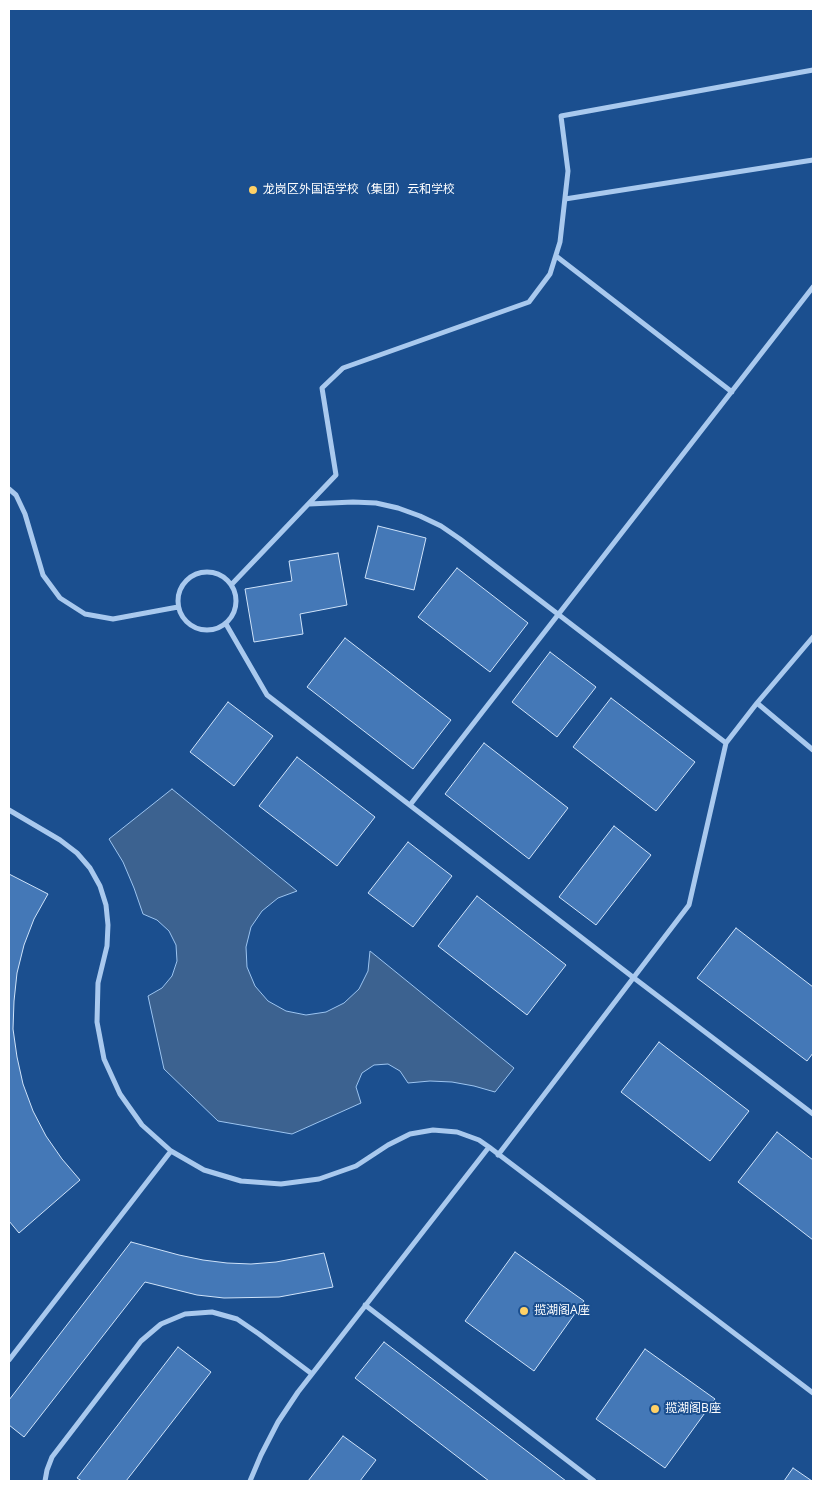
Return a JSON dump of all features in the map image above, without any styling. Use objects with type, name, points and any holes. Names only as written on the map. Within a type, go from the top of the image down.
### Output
[{"type":"street","points":[[232,584],[336,475],[322,388],[343,368],[529,302],[550,274],[560,242],[568,171],[561,116],[813,70]]},
{"type":"street","points":[[565,199],[813,160]]},
{"type":"street","points":[[556,256],[732,392]]},
{"type":"street","points":[[410,805],[813,287]]},
{"type":"street","points":[[9,489],[16,494],[25,514],[43,575],[60,598],[85,614],[113,619],[178,607]]},
{"type":"street","points":[[308,504],[376,503],[398,508],[441,526],[726,743]]},
{"type":"street","points":[[204,571],[224,576],[232,584],[236,594],[237,605],[233,615],[226,624],[217,628],[197,629],[182,616],[178,607],[177,597],[186,580],[204,571]]},
{"type":"street","points":[[226,624],[268,695],[813,1114]]},
{"type":"street","points":[[498,1155],[689,905],[726,743],[813,637]]},
{"type":"street","points":[[757,703],[813,750]]},
{"type":"street","points":[[9,810],[60,840],[77,853],[90,868],[100,886],[106,905],[108,926],[107,946],[98,983],[97,1022],[104,1059],[120,1094],[131,1110],[142,1125],[171,1151],[204,1170],[242,1181],[280,1184],[319,1179],[356,1166],[388,1145],[410,1134],[433,1130],[457,1132],[479,1140],[813,1393]]},
{"type":"street","points":[[250,1481],[278,1422],[298,1392],[488,1147]]},
{"type":"street","points":[[9,1360],[171,1151]]},
{"type":"street","points":[[365,1305],[594,1481]]},
{"type":"street","points":[[44,1481],[52,1457],[141,1341],[161,1324],[185,1314],[212,1312],[237,1319],[312,1374]]},
{"type":"water","points":[[172,789],[297,891],[278,898],[262,911],[251,927],[246,947],[247,967],[255,986],[268,1001],[286,1011],[306,1015],[326,1012],[344,1003],[359,989],[368,971],[370,951],[514,1068],[495,1092],[452,1082],[408,1083],[400,1071],[388,1064],[374,1065],[362,1073],[356,1087],[361,1103],[292,1134],[218,1121],[164,1069],[148,996],[162,988],[172,976],[177,961],[176,945],[169,931],[157,920],[143,914],[123,862],[109,839]]},
{"type":"building","points":[[378,526],[426,538],[414,590],[365,578]]},
{"type":"building","points":[[338,553],[347,605],[300,614],[303,634],[254,642],[245,589],[292,581],[289,561]]},
{"type":"building","points":[[457,568],[528,623],[490,672],[418,617]]},
{"type":"building","points":[[345,638],[451,720],[413,769],[307,687]]},
{"type":"building","points":[[550,652],[596,687],[557,737],[512,702]]},
{"type":"building","points":[[611,698],[695,762],[656,811],[573,747]]},
{"type":"building","points":[[228,702],[273,736],[234,786],[190,752]]},
{"type":"building","points":[[484,743],[568,808],[529,859],[445,794]]},
{"type":"building","points":[[297,757],[375,817],[337,866],[259,806]]},
{"type":"building","points":[[614,826],[651,855],[596,925],[559,897]]},
{"type":"building","points":[[408,842],[452,876],[413,927],[368,893]]},
{"type":"building","points":[[9,874],[48,894],[34,919],[24,945],[17,973],[13,1029],[23,1084],[33,1111],[46,1136],[80,1180],[19,1233],[9,1221]]},
{"type":"building","points":[[477,896],[566,965],[527,1015],[438,946]]},
{"type":"building","points":[[736,928],[813,987],[813,1053],[807,1061],[697,978]]},
{"type":"building","points":[[659,1042],[749,1111],[710,1161],[621,1092]]},
{"type":"building","points":[[777,1132],[813,1160],[813,1240],[738,1182]]},
{"type":"building","points":[[131,1242],[179,1255],[227,1263],[276,1262],[324,1253],[333,1287],[279,1297],[224,1298],[197,1295],[145,1282],[24,1437],[9,1425],[9,1400]]},
{"type":"building","name":"揽湖阁A座","points":[[515,1252],[584,1301],[534,1371],[465,1321]]},
{"type":"building","points":[[384,1342],[566,1481],[489,1481],[355,1378]]},
{"type":"building","points":[[178,1347],[211,1372],[126,1481],[82,1481],[77,1478]]},
{"type":"building","name":"揽湖阁B座","points":[[645,1349],[715,1399],[665,1468],[596,1419]]},
{"type":"building","points":[[343,1436],[376,1460],[360,1481],[308,1481]]},
{"type":"building","points":[[793,1468],[812,1481],[784,1481]]},
{"type":"place","name":"龙岗区外国语学校（集团）云和学校","points":[[253,190]]},
{"type":"place","name":"揽湖阁A座","points":[[524,1311]]},
{"type":"place","name":"揽湖阁B座","points":[[655,1409]]}]
